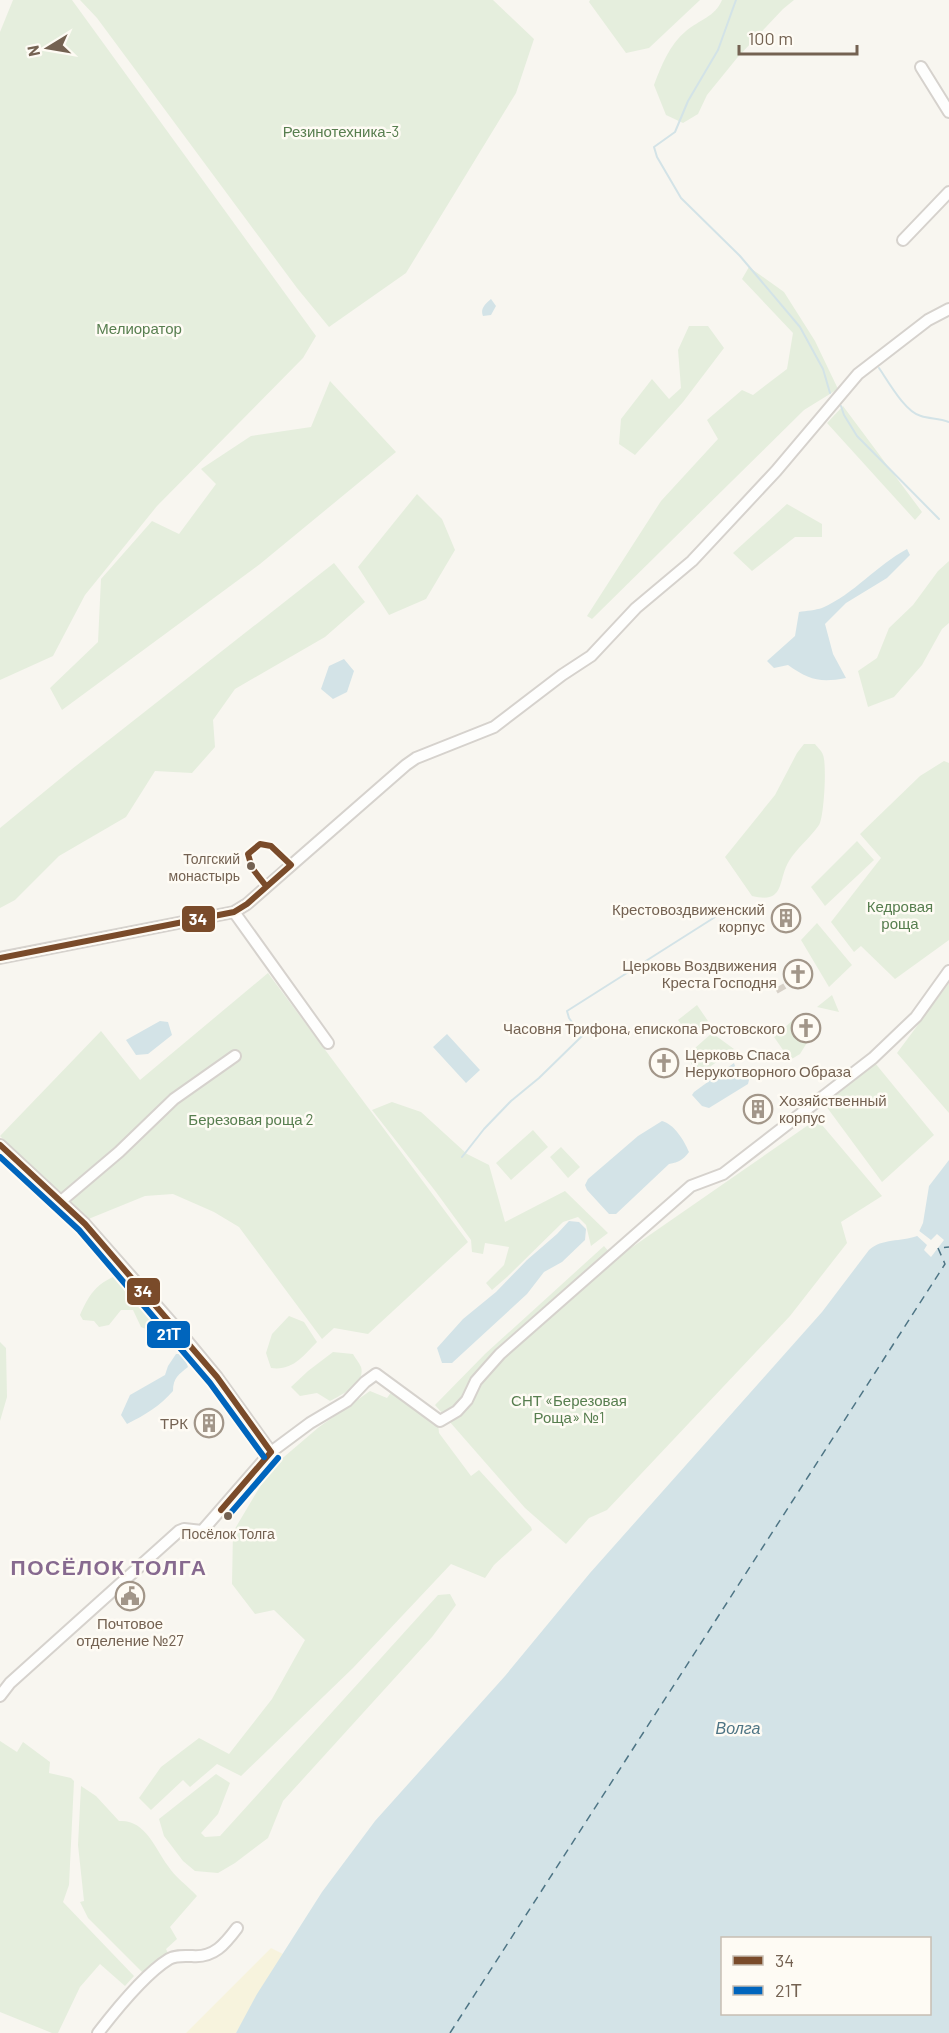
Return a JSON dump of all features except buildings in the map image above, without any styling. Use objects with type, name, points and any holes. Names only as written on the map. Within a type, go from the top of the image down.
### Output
[{"type":"street","points":[[921,67],[949,112]]},
{"type":"street","points":[[903,240],[949,192]]},
{"type":"street","points":[[0,958],[234,912],[247,904],[406,765],[494,727],[591,656],[636,608],[692,561],[777,471],[858,374],[928,320],[949,309]]},
{"type":"street","points":[[234,912],[328,1043]]},
{"type":"street","points":[[0,1696],[9,1683],[179,1531],[184,1529],[202,1531],[271,1452],[310,1423],[347,1401],[376,1374],[440,1421],[453,1414],[467,1400],[476,1382],[500,1354],[691,1186],[723,1174],[873,1058],[916,1017],[949,971]]},
{"type":"street","points":[[60,1202],[119,1152],[174,1099],[236,1056]]},
{"type":"street","points":[[0,1145],[85,1224],[209,1366],[271,1452]]},
{"type":"street","points":[[98,2033],[138,1987],[169,1959],[182,1955],[207,1955],[215,1952],[237,1928]]},
{"type":"green space","name":"Мелиоратор","points":[[13,0],[72,0],[316,336],[303,358],[157,506],[85,595],[53,656],[0,680],[0,32]]},
{"type":"green space","name":"Резинотехника-3","points":[[80,0],[493,0],[534,39],[516,93],[406,273],[329,327],[297,288],[97,18]]},
{"type":"green space","points":[[590,0],[700,0],[649,48],[626,53],[589,2]]},
{"type":"green space","points":[[722,0],[794,0],[737,58],[707,95],[698,114],[683,123],[666,115],[654,85],[675,42],[686,31],[711,14]]},
{"type":"green space","points":[[749,267],[784,292],[815,341],[838,389],[804,410],[592,619],[587,616],[661,501],[718,439],[707,420],[742,390],[753,395],[787,369],[793,333],[742,279]]},
{"type":"green space","points":[[689,326],[708,326],[724,348],[683,402],[635,455],[619,444],[621,419],[652,379],[669,399],[681,388],[678,350]]},
{"type":"green space","points":[[330,381],[396,452],[260,564],[62,710],[50,688],[98,642],[101,579],[152,521],[179,534],[216,484],[201,469],[251,436],[311,427]]},
{"type":"green space","points":[[843,406],[922,512],[915,520],[827,423]]},
{"type":"green space","points":[[417,494],[442,519],[455,550],[426,599],[389,615],[358,567]]},
{"type":"green space","points":[[787,504],[822,524],[822,537],[795,537],[752,571],[733,553]]},
{"type":"green space","points":[[949,561],[949,623],[942,629],[922,665],[894,697],[868,707],[858,671],[877,658],[889,628],[913,605],[938,571]]},
{"type":"green space","points":[[334,563],[365,602],[325,637],[235,689],[213,720],[215,747],[192,773],[155,771],[126,817],[59,856],[15,900],[0,908],[0,828]]},
{"type":"green space","points":[[804,744],[815,744],[822,752],[824,760],[821,820],[789,861],[775,894],[763,898],[752,896],[725,857],[775,795]]},
{"type":"green space","name":"Кедровая роща","points":[[944,761],[949,763],[949,940],[895,979],[861,946],[854,952],[831,922],[881,858],[860,834],[920,776]]},
{"type":"green space","points":[[857,841],[874,860],[825,906],[811,887]]},
{"type":"green space","points":[[817,923],[852,965],[829,987],[801,940]]},
{"type":"green space","name":"Березовая роща 2","points":[[268,973],[468,1242],[368,1334],[334,1328],[322,1339],[239,1227],[214,1212],[173,1194],[145,1196],[86,1220],[0,1136],[101,1031],[140,1080]]},
{"type":"green space","points":[[949,983],[949,1113],[897,1053]]},
{"type":"green space","points":[[832,995],[839,1012],[817,1007]]},
{"type":"green space","points":[[697,1005],[708,1021],[690,1036],[678,1020]]},
{"type":"green space","points":[[793,1020],[808,1041],[800,1054],[790,1060],[774,1037]]},
{"type":"green space","points":[[712,1033],[734,1049],[699,1075],[686,1056]]},
{"type":"green space","points":[[875,1063],[934,1135],[882,1182],[823,1102]]},
{"type":"green space","points":[[392,1102],[421,1112],[467,1154],[489,1165],[505,1222],[565,1191],[608,1233],[591,1246],[586,1225],[578,1217],[563,1222],[492,1290],[486,1283],[504,1265],[509,1247],[485,1243],[483,1254],[472,1252],[471,1240],[372,1110]]},
{"type":"green space","name":"СНТ «Березовая Роща» №1","points":[[817,1119],[882,1196],[841,1222],[847,1243],[790,1316],[607,1510],[589,1518],[566,1544],[525,1508],[435,1405],[485,1354],[604,1246],[615,1259]]},
{"type":"green space","points":[[533,1130],[548,1147],[511,1180],[496,1163]]},
{"type":"green space","points":[[561,1147],[580,1167],[568,1178],[550,1157]]},
{"type":"green space","points":[[115,1276],[140,1298],[159,1326],[151,1331],[141,1327],[133,1310],[121,1310],[109,1325],[99,1327],[94,1321],[83,1320],[80,1315],[90,1296],[102,1283]]},
{"type":"green space","points":[[289,1316],[304,1322],[317,1342],[292,1365],[271,1368],[266,1353],[272,1334]]},
{"type":"green space","points":[[0,1342],[6,1348],[7,1397],[0,1421]]},
{"type":"green space","points":[[333,1352],[353,1354],[361,1367],[360,1378],[346,1392],[330,1401],[317,1393],[300,1396],[291,1387]]},
{"type":"green space","points":[[370,1391],[387,1398],[392,1391],[438,1423],[439,1433],[471,1476],[479,1470],[532,1530],[494,1565],[485,1578],[451,1564],[353,1668],[241,1776],[217,1764],[190,1787],[183,1780],[151,1810],[139,1798],[161,1767],[199,1738],[229,1754],[272,1699],[305,1640],[274,1610],[255,1614],[232,1584],[233,1532],[271,1468],[319,1427]]},
{"type":"green space","points":[[450,1594],[456,1605],[432,1637],[283,1801],[268,1838],[218,1873],[195,1871],[183,1861],[164,1836],[159,1819],[216,1774],[230,1783],[218,1814],[201,1833],[205,1837],[220,1836],[438,1595]]},
{"type":"green space","points":[[0,1741],[17,1752],[23,1742],[50,1762],[49,1773],[71,1778],[74,1781],[69,1885],[63,1902],[134,1976],[125,1986],[100,1964],[80,1987],[58,2033],[52,2033],[0,2012]]},
{"type":"green space","points":[[81,1786],[96,1796],[119,1821],[136,1825],[143,1830],[171,1870],[197,1896],[170,1927],[177,1939],[166,1949],[168,1953],[145,1975],[88,1918],[80,1902],[84,1901],[78,1845]]},
{"type":"sand","points":[[271,1948],[283,1954],[236,2033],[186,2033]]},
{"type":"water","points":[[491,299],[496,306],[491,315],[483,316],[482,311]]},
{"type":"water","points":[[907,549],[910,555],[887,578],[846,603],[825,624],[833,654],[846,678],[815,679],[788,665],[774,668],[767,661],[795,636],[799,612],[820,609],[834,602]]},
{"type":"water","points":[[344,659],[354,671],[347,692],[333,699],[321,689],[329,666]]},
{"type":"water","points":[[160,1021],[168,1022],[172,1035],[148,1054],[136,1055],[126,1040]]},
{"type":"water","points":[[447,1034],[480,1070],[466,1083],[433,1047]]},
{"type":"water","points":[[734,1063],[736,1069],[740,1070],[749,1080],[748,1084],[709,1108],[702,1106],[692,1095],[694,1092]]},
{"type":"water","points":[[662,1121],[671,1125],[678,1133],[689,1152],[680,1160],[669,1164],[616,1214],[609,1214],[587,1190],[585,1185],[588,1179],[638,1136]]},
{"type":"water","name":"Волга","points":[[949,1160],[949,2033],[236,2033],[257,1994],[322,1892],[375,1821],[505,1676],[590,1573],[822,1312],[869,1250],[886,1242],[917,1236],[923,1223],[929,1186]]},
{"type":"water","points":[[569,1221],[579,1222],[586,1229],[585,1240],[562,1262],[544,1272],[527,1294],[452,1363],[442,1363],[437,1348],[463,1319],[496,1292]]},
{"type":"water","points":[[176,1354],[183,1354],[188,1367],[175,1380],[173,1391],[152,1410],[127,1424],[121,1415],[130,1395],[165,1375]]},
{"type":"pier","points":[[918,1230],[931,1240],[937,1234],[944,1240],[931,1257],[924,1250],[927,1245],[915,1234]]},
{"type":"waterway","points":[[736,0],[718,50],[688,101],[675,132],[654,147],[657,157],[681,198],[740,256],[800,327],[823,369],[830,393]]},
{"type":"waterway","points":[[879,368],[909,409],[924,417],[949,422]]},
{"type":"waterway","points":[[841,406],[857,436],[939,519]]},
{"type":"waterway","points":[[462,1157],[484,1129],[511,1101],[539,1078],[582,1036],[569,1018],[567,1011],[723,912]]},
{"type":"ferry route","points":[[450,2033],[945,1264],[938,1248],[949,1247]]},
{"type":"tunnel","points":[[779,986],[782,991]]},
{"type":"transit line","name":"34","points":[[0,958],[234,912],[247,904],[291,865],[271,846],[260,844],[248,854],[252,868],[266,886]]},
{"type":"transit line","name":"34","points":[[0,1145],[85,1224],[217,1377],[271,1452]]},
{"type":"transit line","name":"21Т","points":[[0,1157],[79,1230],[210,1383],[264,1457]]},
{"type":"transit line","name":"34","points":[[221,1510],[271,1452]]},
{"type":"transit line","name":"21Т","points":[[228,1516],[278,1458]]},
{"type":"place","name":"Толгский монастырь","points":[[251,866]]},
{"type":"place","name":"Крестовоздвиженский корпус","points":[[786,918]]},
{"type":"place","name":"Церковь Воздвижения Креста Господня","points":[[798,974]]},
{"type":"place","name":"Часовня Трифона, епископа Ростовского","points":[[806,1028]]},
{"type":"place","name":"Церковь Спаса Нерукотворного Образа","points":[[664,1063]]},
{"type":"place","name":"Хозяйственный корпус","points":[[758,1109]]},
{"type":"place","name":"ТРК","points":[[209,1423]]},
{"type":"place","name":"Посёлок Толга","points":[[228,1516]]},
{"type":"place","name":"Почтовое отделение №27","points":[[130,1596]]},
{"type":"district","name":"ПОСЁЛОК ТОЛГА","points":[[109,1566]]}]
